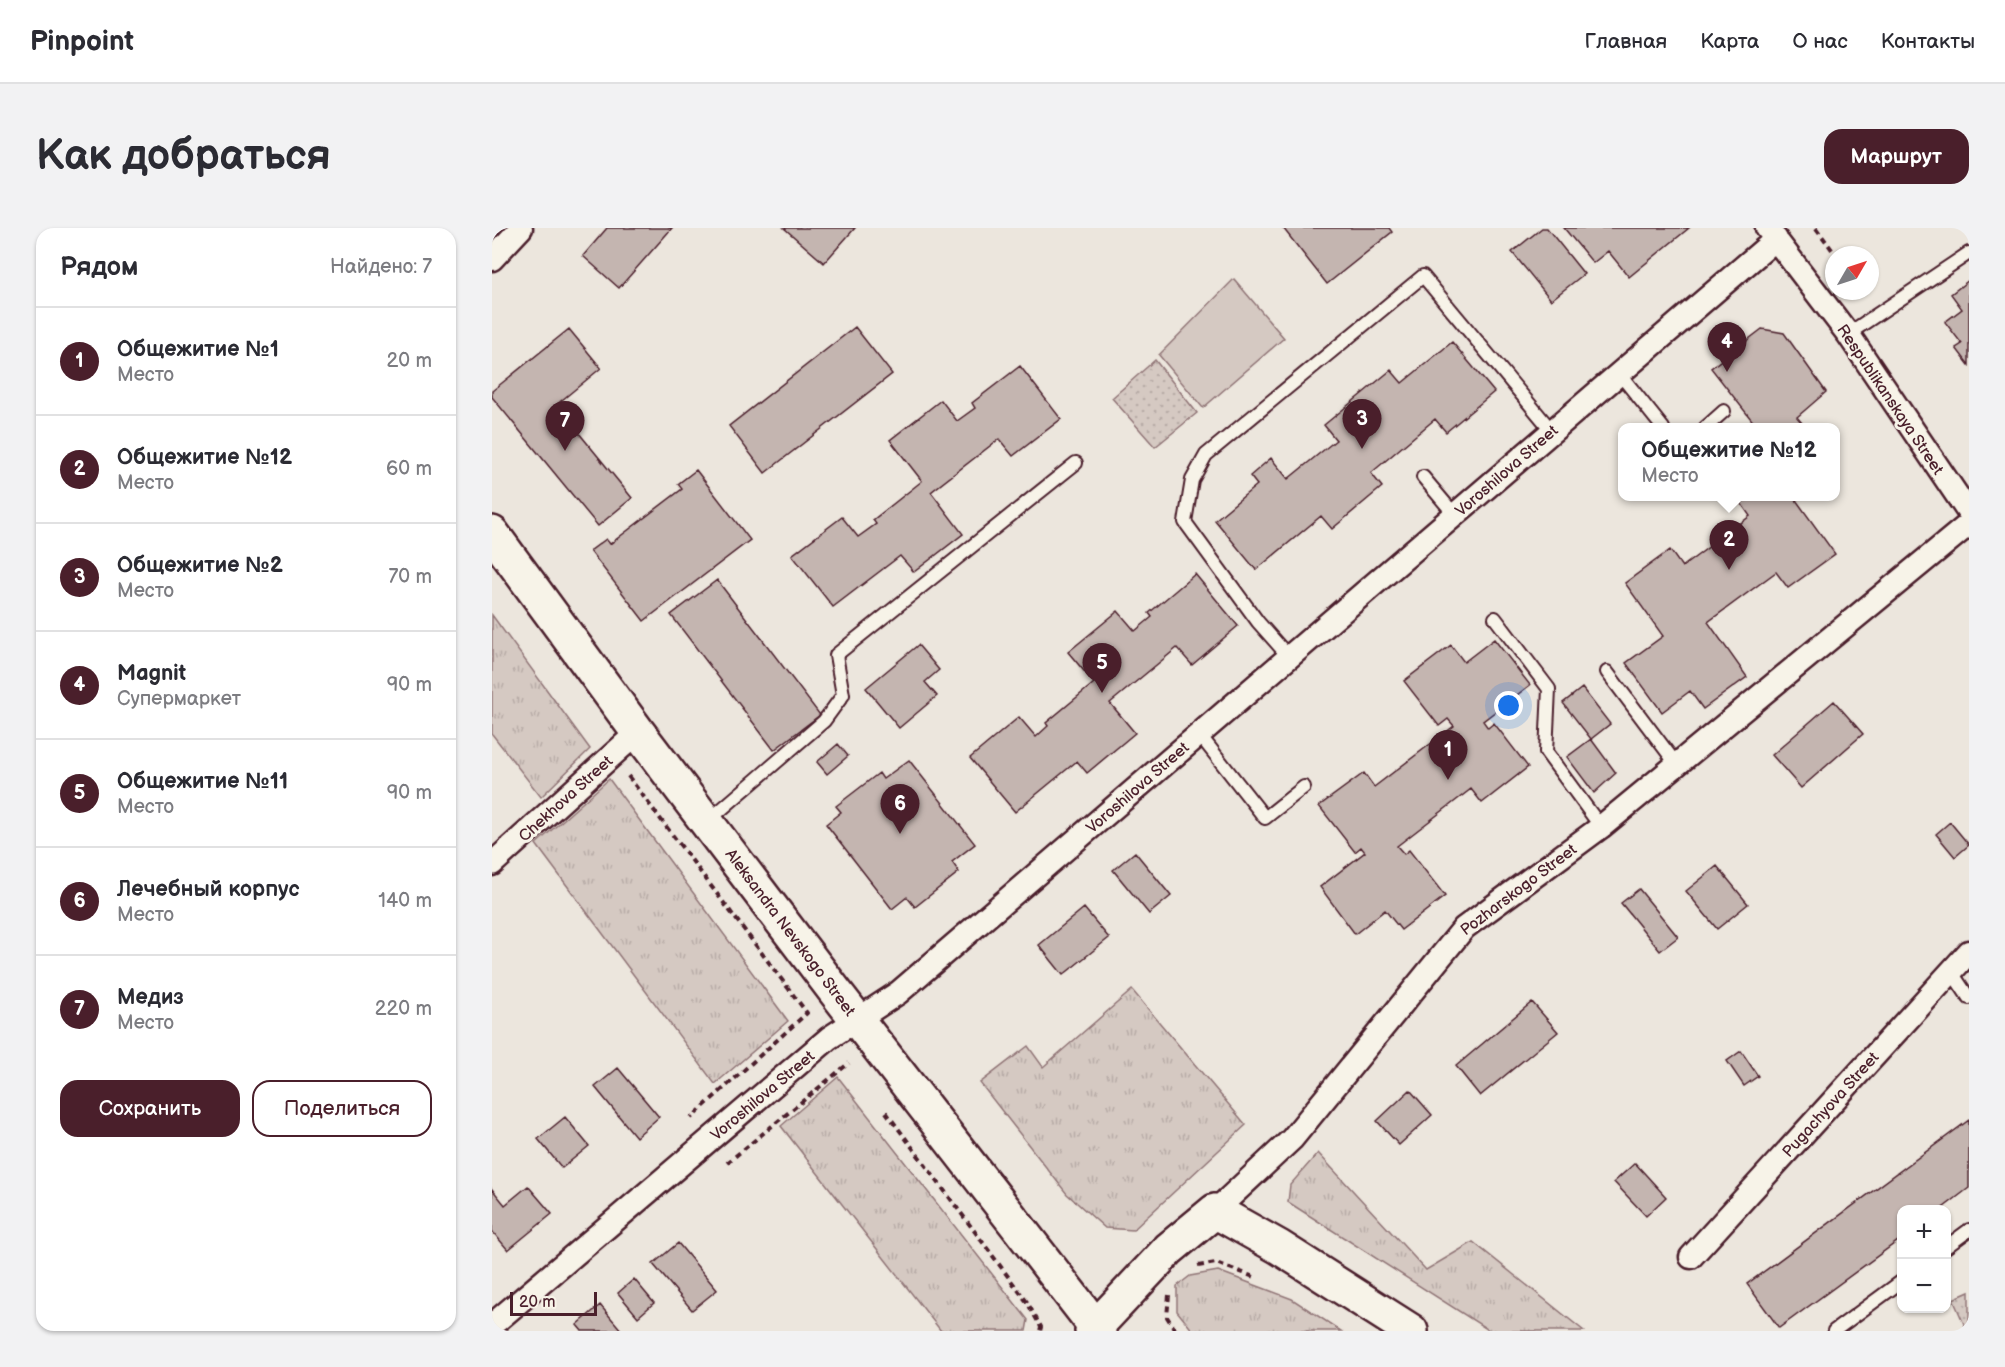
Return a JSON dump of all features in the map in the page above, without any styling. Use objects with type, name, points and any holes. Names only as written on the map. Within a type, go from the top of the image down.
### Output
[{"type":"main road","name":"Aleksandra Nevskogo Street","points":[[492,533],[638,732],[857,1020],[1098,1330]]},
{"type":"main road","name":"Pozharskogo Street","points":[[1098,1330],[1169,1249],[1215,1211]]},
{"type":"main road","points":[[1215,1211],[1279,1247],[1411,1331]]},
{"type":"street","points":[[492,259],[520,228]]},
{"type":"street","name":"Respublikanskaya Street","points":[[1772,234],[1848,334],[1969,513]]},
{"type":"street","name":"Voroshilova Street","points":[[492,1325],[829,1038],[898,993],[1619,373],[1772,234]]},
{"type":"street","name":"Pozharskogo Street","points":[[1215,1211],[1292,1139],[1464,928],[1601,827],[1969,524]]},
{"type":"street","name":"Chekhova Street","points":[[492,864],[638,732]]},
{"type":"street","name":"Pugachyova Street","points":[[1691,1257],[1969,952]]},
{"type":"lane","points":[[1848,334],[1969,253]]},
{"type":"lane","points":[[1289,657],[1258,622],[1185,522],[1192,480],[1206,455],[1423,276],[1552,431]]},
{"type":"lane","points":[[1619,373],[1660,423]]},
{"type":"lane","points":[[1711,423],[1724,411]]},
{"type":"lane","points":[[707,822],[824,721],[843,695],[836,655],[1076,463]]},
{"type":"lane","points":[[1423,477],[1455,515]]},
{"type":"lane","points":[[1494,618],[1549,689],[1546,752],[1601,827]]},
{"type":"lane","points":[[1607,672],[1677,765]]},
{"type":"lane","points":[[1199,734],[1265,818],[1304,787]]},
{"type":"lane","points":[[1951,971],[1969,998]]},
{"type":"lane","points":[[1951,1244],[1969,1230]]},
{"type":"lane","points":[[1834,1331],[1897,1285]]},
{"type":"path","points":[[1816,228],[1829,246]]},
{"type":"path","points":[[727,1163],[848,1062],[856,1072]]},
{"type":"path","points":[[884,1110],[1027,1302],[1041,1327],[1040,1331]]},
{"type":"path","points":[[1196,1266],[1216,1263],[1257,1278]]},
{"type":"path","points":[[1169,1284],[1167,1317],[1176,1331]]},
{"type":"green space","points":[[1234,279],[1284,338],[1203,408],[1159,355]]},
{"type":"green space","points":[[1155,360],[1197,413],[1155,447],[1112,398]]},
{"type":"green space","points":[[492,615],[590,749],[541,797],[492,734]]},
{"type":"green space","points":[[609,779],[788,1021],[715,1084],[536,844]]},
{"type":"green space","points":[[1132,990],[1246,1125],[1133,1230],[1105,1228],[1067,1194],[980,1083],[1028,1046],[1043,1067]]},
{"type":"green space","points":[[838,1077],[1028,1320],[1026,1331],[941,1331],[781,1126]]},
{"type":"green space","points":[[1318,1153],[1426,1270],[1473,1242],[1584,1331],[1490,1331],[1288,1202],[1290,1185]]},
{"type":"green space","points":[[1218,1271],[1292,1299],[1341,1331],[1193,1331],[1177,1311],[1177,1286],[1190,1276]]},
{"type":"green space","points":[[1969,1292],[1969,1331],[1967,1331],[1953,1299]]},
{"type":"building","points":[[607,228],[672,228],[619,288],[583,256]]},
{"type":"building","points":[[784,228],[855,228],[824,263]]},
{"type":"building","points":[[1283,228],[1389,228],[1392,232],[1327,284]]},
{"type":"building","points":[[1542,228],[1547,228],[1584,274],[1551,300],[1512,252]]},
{"type":"building","points":[[1564,228],[1689,228],[1629,277],[1608,251],[1593,263]]},
{"type":"building","points":[[1969,280],[1969,365],[1956,348],[1962,344],[1945,322],[1962,309],[1951,294]]},
{"type":"building","points":[[855,327],[892,374],[765,473],[729,426]]},
{"type":"building","points":[[569,329],[601,368],[556,405],[632,498],[598,526],[492,397],[492,391]]},
{"type":"building","points":[[1762,329],[1784,333],[1826,392],[1797,417],[1802,423],[1754,423],[1711,368]]},
{"type":"building","points":[[1452,342],[1494,392],[1446,432],[1435,419],[1371,473],[1382,487],[1332,529],[1321,516],[1256,570],[1215,520],[1257,485],[1250,476],[1271,458],[1288,479],[1336,440],[1324,425],[1391,370],[1402,383]]},
{"type":"building","points":[[1020,366],[1061,419],[1013,456],[999,439],[931,492],[963,534],[914,572],[900,556],[833,607],[792,555],[842,517],[858,537],[876,524],[873,520],[922,481],[890,440],[941,400],[957,421],[975,408],[972,403]]},
{"type":"building","points":[[696,470],[750,540],[644,621],[590,551],[606,539],[610,544],[682,489],[678,484]]},
{"type":"building","points":[[1740,501],[1797,501],[1835,554],[1788,588],[1776,572],[1708,622],[1747,677],[1703,709],[1690,691],[1662,712],[1626,663],[1663,636],[1625,583],[1670,550],[1682,567],[1750,516]]},
{"type":"building","points":[[1195,574],[1238,626],[1192,665],[1177,648],[1110,703],[1135,733],[1087,773],[1077,761],[1015,812],[970,758],[1019,717],[1036,737],[1048,726],[1046,723],[1094,683],[1068,652],[1118,611],[1135,631],[1152,617],[1149,613]]},
{"type":"building","points":[[717,580],[820,715],[774,750],[671,615]]},
{"type":"building","points":[[1494,639],[1530,685],[1483,721],[1488,728],[1494,723],[1528,767],[1482,803],[1471,789],[1397,846],[1404,854],[1409,850],[1445,896],[1401,930],[1385,910],[1355,934],[1320,887],[1365,852],[1361,847],[1355,852],[1319,806],[1364,773],[1374,787],[1454,726],[1448,719],[1439,726],[1404,681],[1451,645],[1464,662]]},
{"type":"building","points":[[918,645],[939,670],[925,682],[937,696],[899,728],[866,688]]},
{"type":"building","points":[[1582,688],[1610,724],[1591,739],[1563,703]]},
{"type":"building","points":[[1834,701],[1863,734],[1801,788],[1772,755]]},
{"type":"building","points":[[1591,739],[1616,773],[1594,793],[1567,757]]},
{"type":"building","points":[[838,744],[848,756],[827,774],[817,762]]},
{"type":"building","points":[[909,760],[975,844],[952,862],[959,872],[915,907],[907,897],[892,909],[826,824],[841,812],[836,806],[879,773],[883,779]]},
{"type":"building","points":[[1950,822],[1969,845],[1955,857],[1936,834]]},
{"type":"building","points":[[1135,852],[1171,896],[1149,914],[1113,870]]},
{"type":"building","points":[[1717,866],[1748,904],[1717,929],[1686,891]]},
{"type":"building","points":[[1639,889],[1678,937],[1660,951],[1621,903]]},
{"type":"building","points":[[1084,908],[1109,938],[1063,975],[1039,945]]},
{"type":"building","points":[[1532,1002],[1558,1032],[1480,1096],[1456,1066]]},
{"type":"building","points":[[1741,1051],[1758,1076],[1744,1086],[1727,1061]]},
{"type":"building","points":[[618,1068],[659,1117],[636,1137],[595,1087]]},
{"type":"building","points":[[1410,1090],[1432,1115],[1399,1145],[1377,1121]]},
{"type":"building","points":[[565,1117],[589,1146],[562,1168],[538,1139]]},
{"type":"building","points":[[1969,1120],[1969,1188],[1947,1205],[1897,1205],[1897,1242],[1779,1328],[1747,1284]]},
{"type":"building","points":[[1635,1163],[1666,1197],[1646,1216],[1614,1182]]},
{"type":"building","points":[[528,1186],[552,1214],[508,1250],[492,1231],[492,1189],[505,1205]]},
{"type":"building","points":[[678,1243],[717,1290],[692,1310],[653,1264]]},
{"type":"building","points":[[634,1279],[654,1303],[638,1317],[618,1293]]},
{"type":"building","points":[[600,1305],[622,1331],[582,1331],[577,1325]]},
{"type":"place","name":"Magnit","points":[[1727,372]]},
{"type":"place","name":"Общежитие №2","points":[[1362,449]]},
{"type":"place","name":"Медиз","points":[[565,451]]},
{"type":"place","name":"Общежитие №12","points":[[1729,570]]},
{"type":"place","name":"Общежитие №11","points":[[1102,693]]},
{"type":"place","name":"Общежитие №1","points":[[1448,780]]},
{"type":"place","name":"Лечебный корпус","points":[[900,834]]}]
